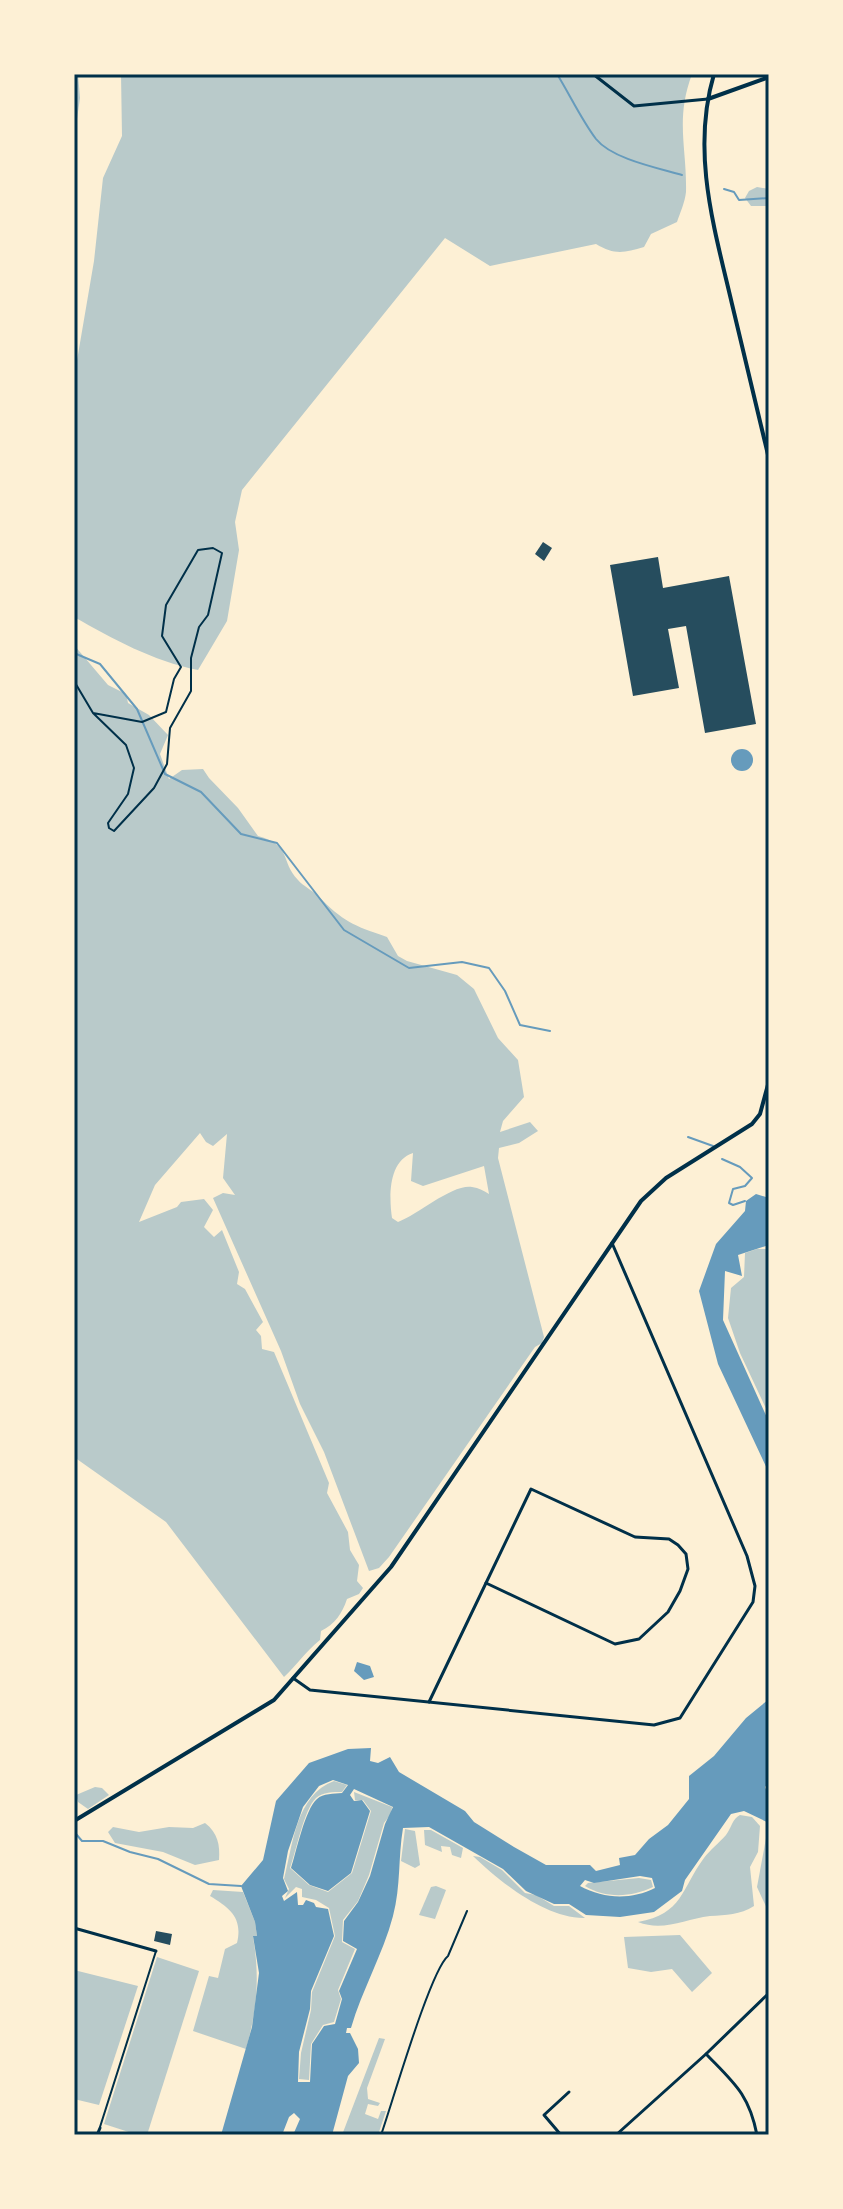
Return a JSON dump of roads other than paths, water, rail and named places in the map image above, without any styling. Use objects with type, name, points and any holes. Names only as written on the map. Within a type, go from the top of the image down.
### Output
[{"type":"main road","points":[[714,74],[703,143],[704,172],[769,459]]},
{"type":"main road","points":[[708,99],[769,77]]},
{"type":"main road","points":[[74,1821],[274,1700],[391,1567],[641,1201],[666,1178],[739,1135],[757,1120],[769,1081]]},
{"type":"street","points":[[593,74],[634,106],[708,99]]},
{"type":"street","points":[[293,1678],[310,1690],[654,1725],[680,1718],[753,1602],[755,1586],[747,1556],[612,1243]]},
{"type":"street","points":[[429,1702],[531,1489],[635,1537],[669,1539],[686,1554],[688,1569],[668,1612],[639,1639],[615,1644],[486,1583]]},
{"type":"street","points":[[74,1928],[156,1951]]},
{"type":"street","points":[[616,2135],[769,1993]]},
{"type":"street","points":[[706,2054],[749,2103],[757,2135]]},
{"type":"street","points":[[561,2135],[544,2115],[569,2092]]},
{"type":"street","points":[[97,2135],[100,2128]]},
{"type":"lane","points":[[381,2135],[431,1988],[467,1911]]},
{"type":"lane","points":[[100,2128],[156,1951]]},
{"type":"water","points":[[742,749],[750,752],[753,760],[750,768],[742,771],[734,768],[731,760],[734,752]]},
{"type":"water","points":[[756,1194],[769,1198],[769,1245],[738,1255],[742,1276],[725,1271],[723,1320],[769,1422],[769,1473],[718,1364],[699,1291],[716,1244],[745,1211],[746,1201]]},
{"type":"water","points":[[357,1662],[370,1666],[374,1677],[364,1680],[354,1671]]},
{"type":"water","points":[[769,1699],[769,1782],[765,1787],[769,1797],[769,1823],[744,1811],[731,1814],[685,1880],[682,1891],[654,1912],[620,1917],[586,1915],[569,1904],[554,1904],[526,1891],[503,1869],[429,1827],[403,1828],[393,1916],[351,2028],[347,2028],[346,2033],[350,2033],[358,2049],[359,2063],[348,2076],[332,2135],[293,2135],[300,2119],[294,2113],[289,2117],[282,2135],[221,2135],[252,2027],[259,1973],[253,1936],[257,1936],[255,1922],[241,1886],[263,1860],[276,1801],[309,1763],[348,1749],[371,1748],[370,1761],[378,1763],[390,1757],[399,1772],[546,1865],[590,1865],[596,1871],[620,1865],[619,1858],[635,1855],[649,1839],[668,1825],[689,1799],[689,1776],[714,1756],[746,1718]],"holes":[[[333,1780],[348,1785],[342,1793],[322,1796],[313,1804],[291,1868],[310,1885],[328,1891],[351,1873],[370,1811],[362,1800],[354,1801],[350,1795],[354,1789],[393,1807],[370,1876],[358,1902],[344,1921],[343,1941],[357,1949],[339,1991],[342,1999],[335,2024],[324,2026],[312,2044],[310,2082],[298,2082],[299,2052],[310,2009],[311,1991],[334,1936],[328,1909],[316,1907],[306,1900],[303,1905],[298,1905],[297,1892],[284,1901],[282,1896],[288,1891],[283,1878],[288,1851],[303,1807],[319,1786]],[[640,1876],[652,1878],[655,1888],[637,1895],[618,1896],[580,1886],[585,1880],[594,1883]]]},
{"type":"waterway","points":[[557,74],[585,123],[603,146],[636,162],[682,175]]},
{"type":"waterway","points":[[724,189],[734,192],[739,200],[769,198]]},
{"type":"waterway","points":[[74,653],[100,664],[137,709],[165,774],[201,792],[241,834],[277,843],[344,930],[409,968],[462,962],[489,968],[505,991],[520,1025],[550,1031]]},
{"type":"waterway","points":[[688,1137],[713,1146]]},
{"type":"waterway","points":[[722,1159],[740,1167],[752,1178],[745,1186],[733,1189],[729,1203],[733,1205],[745,1201]]},
{"type":"waterway","points":[[76,1834],[82,1841],[103,1841],[158,1859],[209,1884],[241,1886]]}]
